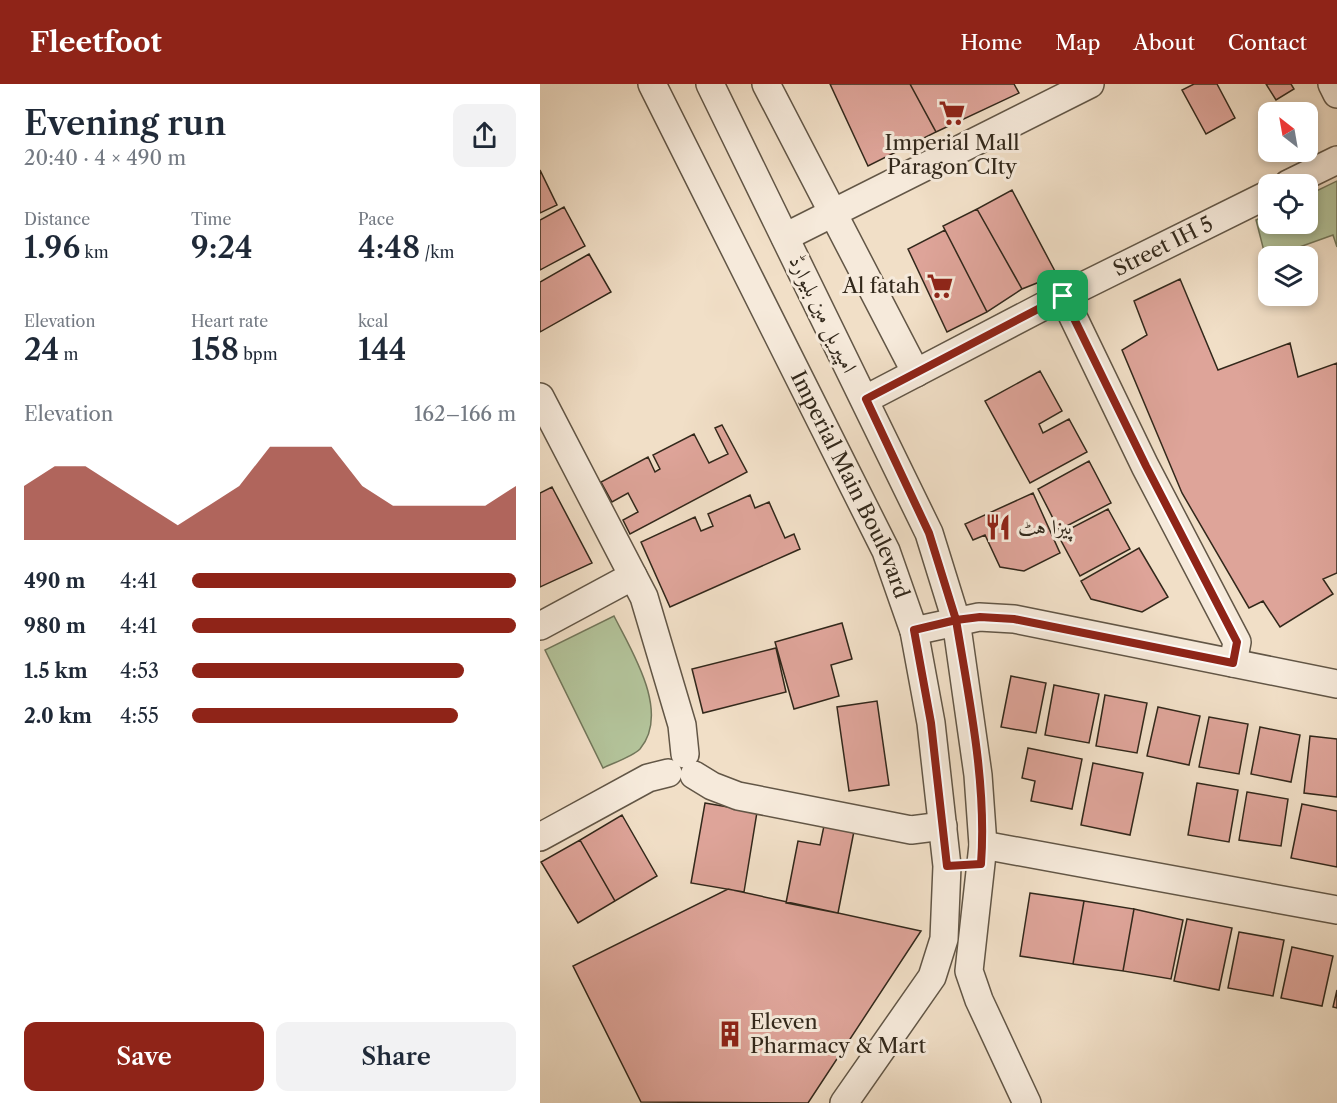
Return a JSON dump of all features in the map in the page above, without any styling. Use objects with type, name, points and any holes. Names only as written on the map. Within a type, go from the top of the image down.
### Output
[{"type":"street","name":"Imperial Main Boulevard","points":[[652,84],[866,506],[886,551],[914,630],[931,723],[947,866],[944,939],[932,977],[844,1103]]},
{"type":"street","name":"امپیریل مین بلیوارڈ","points":[[710,84],[866,399],[929,533],[956,620],[978,776],[982,855],[969,956],[971,981],[1027,1103]]},
{"type":"street","points":[[766,84],[916,373]]},
{"type":"street","points":[[785,237],[1090,84]]},
{"type":"street","points":[[1332,84],[1337,94]]},
{"type":"street","points":[[1308,174],[1337,160]]},
{"type":"street","name":"Street IH 5","points":[[866,399],[1063,296],[1258,199]]},
{"type":"street","points":[[1063,296],[1150,476],[1237,642],[1233,663]]},
{"type":"street","points":[[543,413],[644,597],[682,726],[682,768]]},
{"type":"street","points":[[540,626],[633,576]]},
{"type":"street","points":[[914,630],[980,617],[1014,619],[1337,684]]},
{"type":"street","points":[[540,837],[648,778],[682,768],[712,786],[738,796],[911,830],[943,826]]},
{"type":"street","points":[[947,866],[982,855],[1337,910]]},
{"type":"green space","points":[[1337,181],[1337,247],[1333,235],[1302,246],[1263,246],[1260,234],[1318,234],[1318,190]]},
{"type":"green space","points":[[614,616],[645,681],[650,700],[651,717],[648,734],[640,749],[603,768],[545,650]]},
{"type":"building","points":[[830,84],[910,84],[936,132],[868,166]]},
{"type":"building","name":"Imperial Mall Paragon CIty","points":[[910,84],[1014,84],[1019,93],[936,132]]},
{"type":"building","points":[[1194,84],[1217,84],[1235,118],[1206,134],[1182,90]]},
{"type":"building","points":[[1266,84],[1291,84],[1294,89],[1276,100]]},
{"type":"building","points":[[540,170],[557,205],[540,213]]},
{"type":"building","points":[[1012,190],[1057,275],[1022,289],[977,209]]},
{"type":"building","points":[[564,207],[585,246],[540,270],[540,220]]},
{"type":"building","points":[[977,209],[1022,289],[987,312],[943,226]]},
{"type":"building","points":[[945,230],[987,312],[947,332],[908,249]]},
{"type":"building","points":[[589,254],[611,292],[540,332],[540,282]]},
{"type":"building","points":[[1180,279],[1218,370],[1290,343],[1298,377],[1337,363],[1337,573],[1323,579],[1333,594],[1280,627],[1263,601],[1249,608],[1182,493],[1122,350],[1147,335],[1134,301]]},
{"type":"building","points":[[1040,371],[1062,411],[1039,424],[1043,433],[1069,419],[1087,452],[1030,483],[985,401]]},
{"type":"building","points":[[722,425],[747,472],[630,534],[623,520],[638,512],[628,493],[612,502],[601,482],[648,457],[655,472],[660,469],[653,455],[694,434],[709,463],[728,454],[715,428]]},
{"type":"building","points":[[1089,461],[1111,503],[1059,530],[1038,489]]},
{"type":"building","points":[[552,487],[592,563],[540,587],[540,493]]},
{"type":"building","points":[[1033,493],[1060,553],[1024,571],[1000,567],[985,535],[973,540],[965,524]]},
{"type":"building","points":[[750,495],[755,508],[769,502],[785,538],[794,534],[800,549],[670,607],[641,542],[695,517],[701,531],[713,526],[708,514]]},
{"type":"building","points":[[1108,509],[1130,549],[1080,576],[1058,535]]},
{"type":"building","points":[[1139,548],[1168,597],[1142,612],[1091,599],[1081,581]]},
{"type":"building","points":[[842,623],[852,659],[831,665],[839,696],[794,709],[775,642]]},
{"type":"building","points":[[776,648],[786,692],[703,713],[692,669]]},
{"type":"building","points":[[1011,676],[1046,683],[1036,733],[1001,727]]},
{"type":"building","points":[[1054,685],[1099,694],[1089,743],[1045,735]]},
{"type":"building","points":[[1105,695],[1147,703],[1137,753],[1096,746]]},
{"type":"building","points":[[877,701],[889,785],[849,791],[837,707]]},
{"type":"building","points":[[1158,707],[1200,716],[1189,765],[1147,756]]},
{"type":"building","points":[[1209,717],[1248,724],[1239,774],[1199,767]]},
{"type":"building","points":[[1260,727],[1300,735],[1291,782],[1251,774]]},
{"type":"building","points":[[1310,736],[1337,739],[1337,797],[1304,793]]},
{"type":"building","points":[[1028,748],[1082,759],[1072,809],[1031,801],[1035,781],[1022,778]]},
{"type":"building","points":[[1093,763],[1143,773],[1130,835],[1081,825]]},
{"type":"building","points":[[1197,783],[1238,790],[1229,842],[1188,835]]},
{"type":"building","points":[[1247,792],[1288,799],[1281,846],[1239,840]]},
{"type":"building","points":[[705,803],[757,812],[744,892],[691,883]]},
{"type":"building","points":[[1302,804],[1337,811],[1337,867],[1291,858]]},
{"type":"building","points":[[622,815],[657,876],[615,901],[580,840]]},
{"type":"building","points":[[825,821],[855,826],[838,913],[786,903],[798,841],[820,845]]},
{"type":"building","points":[[580,840],[615,901],[578,923],[541,862]]},
{"type":"building","name":"Eleven Pharmacy & Mart","points":[[728,889],[921,931],[808,1103],[641,1102],[573,966]]},
{"type":"building","points":[[1030,893],[1084,901],[1073,964],[1020,956]]},
{"type":"building","points":[[1084,901],[1134,909],[1123,971],[1073,964]]},
{"type":"building","points":[[1134,909],[1183,920],[1171,979],[1123,971]]},
{"type":"building","points":[[1187,919],[1232,928],[1219,990],[1174,981]]},
{"type":"building","points":[[1239,932],[1284,940],[1273,996],[1228,988]]},
{"type":"building","points":[[1292,947],[1333,956],[1322,1006],[1281,998]]},
{"type":"building","points":[[1337,990],[1337,1008],[1333,1007]]},
{"type":"place","name":"Imperial Mall Paragon CIty","points":[[952,113]]},
{"type":"place","name":"Al fatah","points":[[940,286]]},
{"type":"place","name":"پیزا ہٹ","points":[[998,527]]},
{"type":"place","name":"Eleven Pharmacy & Mart","points":[[730,1034]]},
{"type":"route","points":[[1063,296],[866,399],[929,533],[956,620],[914,630],[931,723],[947,866],[981,864],[983,845],[978,776],[956,620],[980,617],[1014,619],[1233,663],[1237,642],[1194,563],[1063,296]]}]
